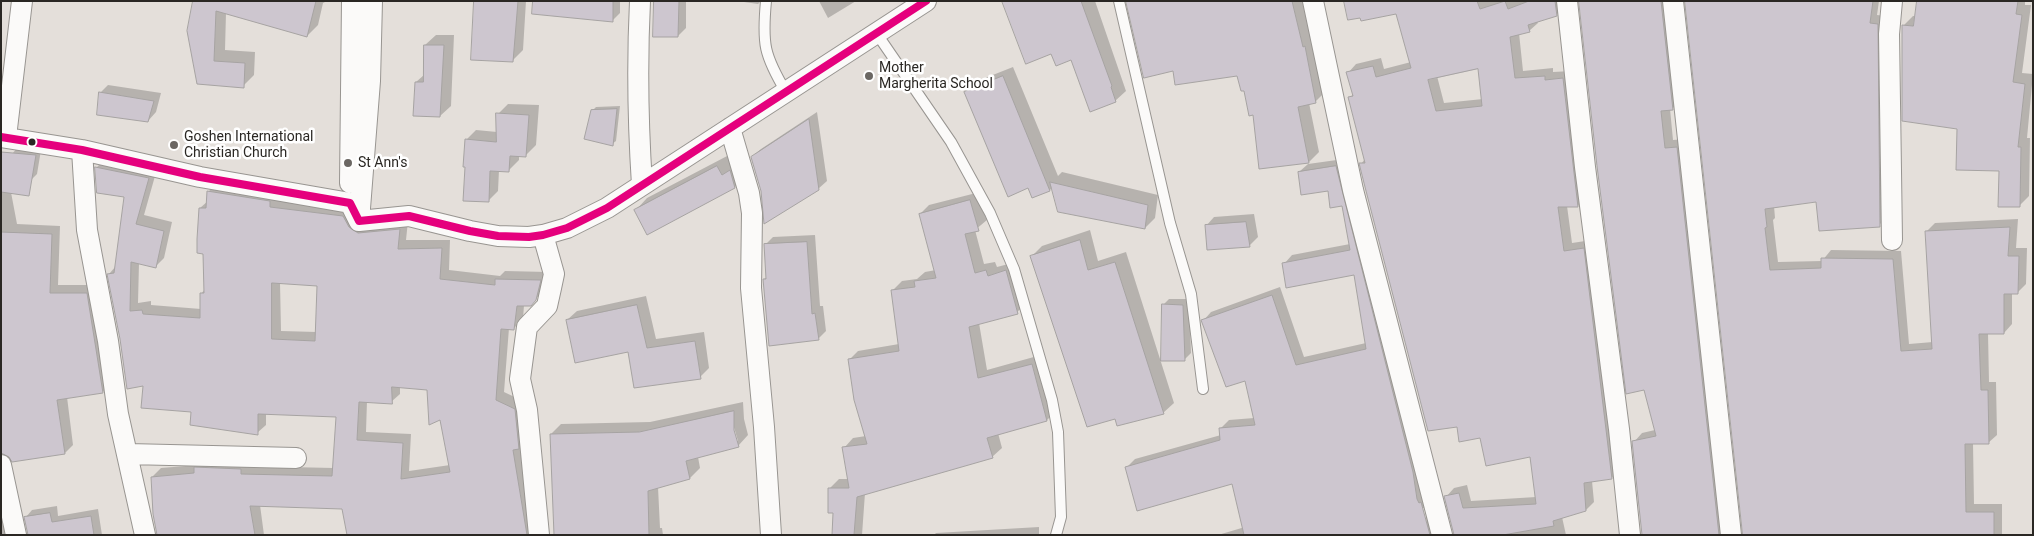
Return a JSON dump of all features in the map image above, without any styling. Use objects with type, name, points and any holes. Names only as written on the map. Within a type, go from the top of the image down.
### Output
[{"type":"street","points":[[22,1],[4,137],[82,150],[200,177],[350,203]]},
{"type":"street","points":[[352,1],[350,203],[359,221]]},
{"type":"street","points":[[359,221],[370,81],[372,1]]},
{"type":"street","points":[[640,1],[638,40],[642,185]]},
{"type":"street","points":[[359,221],[409,216],[470,232],[498,236],[543,235],[575,224],[607,208],[926,1]]},
{"type":"street","points":[[1313,1],[1353,190],[1442,535]]},
{"type":"street","points":[[1567,1],[1585,167],[1619,429],[1630,535]]},
{"type":"street","points":[[1673,1],[1731,535]]},
{"type":"street","points":[[1892,1],[1889,34],[1892,240]]},
{"type":"street","points":[[730,128],[749,193],[752,213],[751,288],[764,427],[770,535]]},
{"type":"street","points":[[82,150],[86,222],[108,342],[118,414],[146,535]]},
{"type":"street","points":[[539,535],[527,410],[520,379],[526,327],[547,306],[552,288],[554,274],[543,235]]},
{"type":"street","points":[[128,454],[296,458]]},
{"type":"street","points":[[2,472],[16,535]]},
{"type":"lane","points":[[766,1],[764,43],[771,67],[786,92]]},
{"type":"lane","points":[[1119,1],[1170,223],[1191,294],[1203,389]]},
{"type":"lane","points":[[877,34],[951,142],[990,213],[1014,269],[1052,400],[1058,432],[1062,518],[1056,535]]},
{"type":"building","points":[[193,1],[316,1],[307,37],[216,11],[214,61],[245,63],[244,88],[197,84],[187,31]]},
{"type":"building","points":[[474,1],[518,1],[513,62],[471,60]]},
{"type":"building","points":[[533,1],[613,1],[613,22],[532,14]]},
{"type":"building","points":[[654,1],[679,1],[678,37],[653,37]]},
{"type":"building","points":[[1002,1],[1081,1],[1116,102],[1090,112],[1071,60],[1056,66],[1051,54],[1026,64]]},
{"type":"building","points":[[1126,1],[1292,1],[1303,47],[1305,46],[1316,103],[1298,107],[1309,163],[1259,169],[1253,115],[1249,116],[1244,91],[1241,91],[1237,76],[1175,85],[1173,71],[1144,78]]},
{"type":"building","points":[[1344,1],[1477,1],[1480,9],[1505,1],[1508,9],[1529,1],[1555,1],[1557,16],[1528,25],[1530,32],[1510,37],[1515,78],[1545,76],[1545,80],[1563,78],[1578,207],[1558,207],[1564,251],[1584,248],[1612,479],[1584,483],[1586,511],[1553,521],[1554,526],[1503,535],[1454,535],[1444,496],[1459,493],[1463,508],[1536,504],[1530,457],[1486,466],[1480,438],[1459,442],[1457,427],[1428,431],[1359,163],[1365,163],[1348,97],[1353,96],[1346,72],[1373,66],[1376,77],[1411,68],[1396,14],[1361,21],[1360,18],[1348,20]],"holes":[[[1478,69],[1482,106],[1436,111],[1428,80]]]},
{"type":"building","points":[[1579,1],[1661,1],[1673,110],[1661,111],[1665,148],[1677,147],[1719,535],[1642,535],[1632,441],[1656,436],[1644,390],[1626,394],[1597,166]]},
{"type":"building","points":[[1685,1],[1873,1],[1870,23],[1878,24],[1880,227],[1819,231],[1816,202],[1765,209],[1767,227],[1765,228],[1770,270],[1821,268],[1821,258],[1893,259],[1901,351],[1932,349],[1925,231],[2010,227],[2008,256],[2019,256],[2018,294],[2004,294],[2004,334],[1979,334],[1981,390],[1988,390],[1989,444],[1965,444],[1966,512],[1994,512],[1994,535],[1743,535]]},
{"type":"building","points":[[1917,1],[2018,1],[2016,14],[2022,15],[2013,82],[2025,84],[2018,147],[2021,147],[2020,207],[1998,207],[1999,171],[1956,170],[1957,129],[1902,121],[1902,25],[1913,26]]},
{"type":"building","points":[[424,45],[444,45],[440,117],[413,116],[415,82],[423,82]]},
{"type":"building","points":[[1003,76],[1050,191],[1032,198],[1028,188],[1008,197],[964,92]]},
{"type":"building","points":[[99,92],[154,101],[148,122],[97,115]]},
{"type":"building","points":[[617,109],[613,146],[584,139],[591,110]]},
{"type":"building","points":[[496,113],[529,115],[526,157],[510,156],[509,172],[490,171],[489,202],[463,201],[465,139],[496,142]]},
{"type":"building","points":[[809,119],[819,190],[764,224],[761,191],[751,157]]},
{"type":"building","points":[[1,152],[36,155],[29,196],[1,192]]},
{"type":"building","points":[[717,166],[722,175],[730,170],[735,188],[647,235],[634,210]]},
{"type":"building","points":[[1336,166],[1413,472],[1417,499],[1419,503],[1421,502],[1430,535],[1244,535],[1232,484],[1137,511],[1125,467],[1220,440],[1219,428],[1255,425],[1245,381],[1226,387],[1201,320],[1272,295],[1296,365],[1366,349],[1354,275],[1286,288],[1282,263],[1350,250],[1342,206],[1330,208],[1328,191],[1301,195],[1298,172]]},
{"type":"building","points":[[95,167],[149,178],[136,224],[164,231],[156,268],[131,262],[130,311],[142,310],[143,314],[200,318],[200,293],[204,293],[203,254],[197,253],[197,239],[199,208],[206,208],[207,191],[270,201],[270,207],[343,216],[349,227],[358,233],[400,229],[398,249],[442,248],[440,279],[495,285],[495,279],[541,280],[536,300],[531,306],[517,306],[514,330],[501,329],[496,400],[515,409],[519,449],[513,450],[527,535],[347,535],[342,509],[250,506],[255,535],[157,535],[153,514],[151,477],[194,473],[194,467],[241,469],[241,474],[332,476],[336,417],[258,414],[258,435],[190,425],[191,412],[141,408],[143,386],[127,389],[120,339],[107,274],[114,273],[124,197],[97,193]],"holes":[[[272,283],[317,286],[315,341],[272,339]],[[392,387],[427,390],[429,425],[440,420],[450,472],[401,479],[403,443],[357,440],[359,402],[392,404]]]},
{"type":"building","points":[[1050,182],[1148,205],[1145,229],[1058,212]]},
{"type":"building","points":[[970,200],[979,231],[965,234],[975,273],[986,270],[988,276],[1006,270],[1018,314],[969,327],[978,378],[1032,364],[1047,421],[987,438],[993,458],[857,497],[854,535],[832,535],[833,513],[828,513],[828,488],[849,488],[842,447],[867,444],[854,400],[848,359],[899,351],[891,290],[915,287],[914,281],[936,278],[919,214]]},
{"type":"building","points":[[1246,222],[1250,247],[1207,250],[1205,225]]},
{"type":"building","points":[[1,232],[52,234],[50,293],[87,293],[103,393],[57,400],[65,454],[12,462],[9,457],[1,453]]},
{"type":"building","points":[[1080,240],[1088,270],[1115,262],[1164,414],[1117,426],[1115,419],[1087,427],[1030,256]]},
{"type":"building","points":[[807,242],[812,314],[815,313],[819,340],[769,346],[763,279],[766,279],[764,244]]},
{"type":"building","points":[[1162,304],[1183,305],[1185,361],[1161,361]]},
{"type":"building","points":[[637,305],[647,348],[695,341],[701,379],[634,388],[628,352],[575,363],[566,320]]},
{"type":"building","points":[[734,411],[734,430],[739,447],[686,461],[690,479],[648,491],[649,535],[554,535],[550,434],[639,432]]},
{"type":"building","points":[[50,513],[52,522],[91,516],[94,535],[28,535],[24,517]]},
{"type":"transit line","points":[[1,137],[82,150],[200,177],[350,203],[359,221],[409,216],[498,236],[529,237],[543,235],[567,228],[607,208],[926,1]]},
{"type":"place","name":"Mother Margherita School","points":[[869,76]]},
{"type":"place","name":"Goshen International Christian Church","points":[[174,145]]},
{"type":"place","name":"St Ann's","points":[[348,163]]}]
